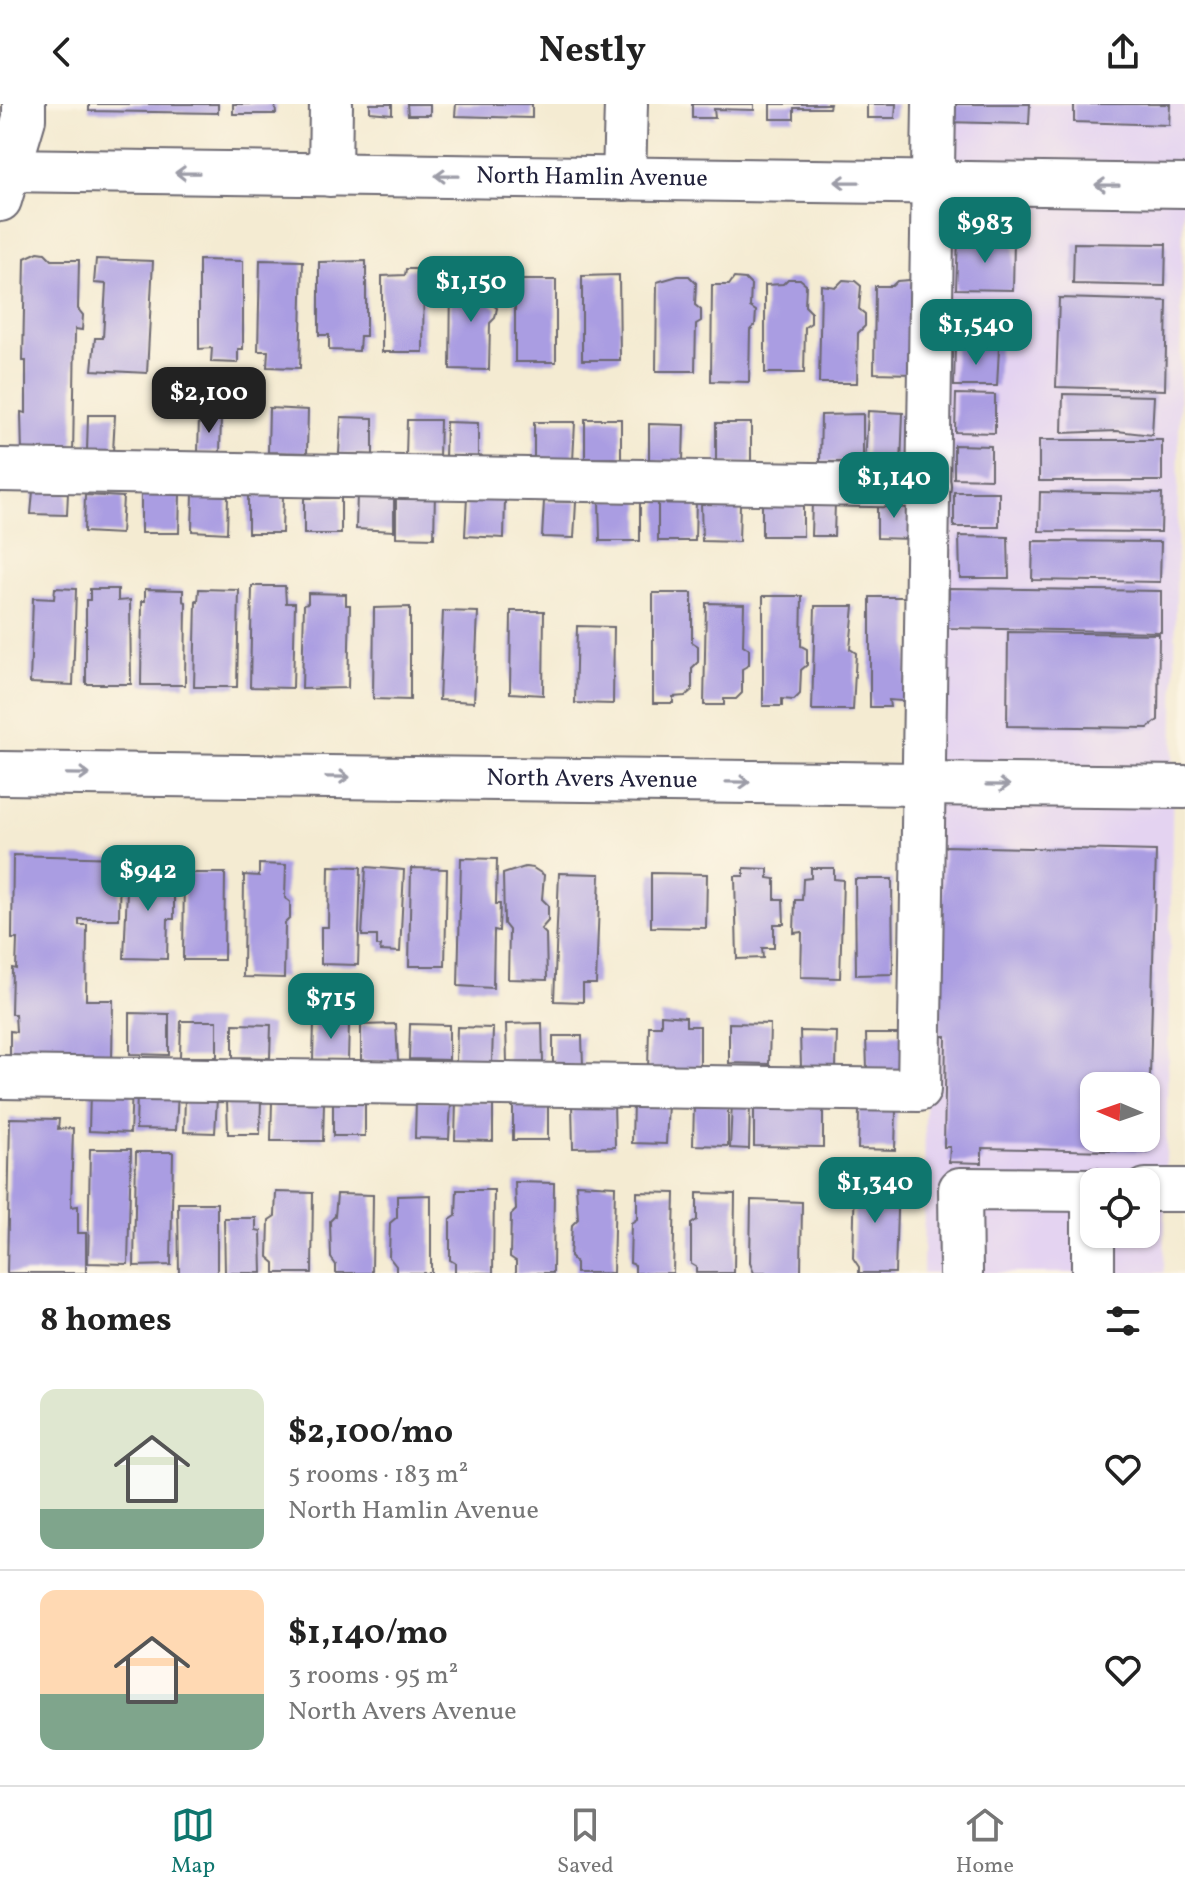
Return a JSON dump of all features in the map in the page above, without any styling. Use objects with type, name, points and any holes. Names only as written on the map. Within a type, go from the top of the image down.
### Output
[{"type":"street","points":[[3,180],[24,119],[24,104]]},
{"type":"street","points":[[330,175],[331,104]]},
{"type":"street","points":[[624,179],[626,104]]},
{"type":"street","points":[[0,1077],[919,1090],[934,104]]},
{"type":"street","name":"North Hamlin Avenue","points":[[3,180],[330,175],[1185,186]]},
{"type":"street","points":[[0,470],[929,486]]},
{"type":"street","name":"North Avers Avenue","points":[[0,773],[1185,787]]},
{"type":"street","points":[[961,1273],[960,1189],[1080,1190]]},
{"type":"street","points":[[1160,1190],[1185,1190]]},
{"type":"street","points":[[1093,1248],[1093,1273]]},
{"type":"shaded area","points":[[938,104],[1185,104],[1164,1273],[923,1273]]},
{"type":"building","points":[[89,104],[218,104],[218,113],[89,111]]},
{"type":"building","points":[[233,104],[275,104],[276,114],[233,114]]},
{"type":"building","points":[[370,104],[392,104],[392,114],[370,112]]},
{"type":"building","points":[[407,104],[430,104],[430,115],[408,115]]},
{"type":"building","points":[[456,104],[532,104],[532,118],[455,116]]},
{"type":"building","points":[[692,104],[754,104],[754,110],[714,109],[715,118],[692,118]]},
{"type":"building","points":[[770,104],[830,104],[829,108],[794,108],[794,119],[770,119]]},
{"type":"building","points":[[867,104],[896,104],[895,118],[867,118]]},
{"type":"building","points":[[946,104],[1030,104],[1029,124],[946,122]]},
{"type":"building","points":[[1074,104],[1170,104],[1169,125],[1074,122]]},
{"type":"building","points":[[958,239],[1014,240],[1013,290],[956,289]]},
{"type":"building","points":[[1074,243],[1166,244],[1165,286],[1073,284]]},
{"type":"building","points":[[38,252],[45,253],[52,260],[79,260],[78,309],[83,315],[82,330],[75,329],[73,457],[22,455],[21,412],[26,413],[26,361],[23,361],[25,258]]},
{"type":"building","points":[[96,259],[153,261],[147,373],[92,370],[95,338],[103,338],[106,284],[94,283]]},
{"type":"building","points":[[199,260],[243,261],[243,349],[238,349],[238,363],[211,362],[212,348],[199,349]]},
{"type":"building","points":[[260,260],[303,261],[300,368],[267,367],[268,351],[258,351]]},
{"type":"building","points":[[366,261],[366,336],[360,336],[359,351],[329,350],[329,335],[319,335],[319,262]]},
{"type":"building","points":[[406,269],[424,269],[423,352],[382,352],[382,276],[405,275]]},
{"type":"building","points":[[485,274],[491,281],[490,303],[497,308],[495,318],[490,323],[489,370],[450,369],[451,281],[469,282],[473,275]]},
{"type":"building","points":[[619,275],[620,360],[582,360],[582,276]]},
{"type":"building","points":[[689,276],[696,283],[695,305],[701,310],[701,321],[696,324],[695,371],[656,371],[657,282]]},
{"type":"building","points":[[734,278],[745,279],[751,285],[750,307],[756,311],[755,325],[750,330],[749,382],[711,381],[712,285],[729,285]]},
{"type":"building","points":[[788,279],[800,279],[806,284],[805,306],[811,312],[811,323],[805,327],[804,373],[765,373],[765,285],[783,284]]},
{"type":"building","points":[[515,280],[556,280],[556,362],[515,362]]},
{"type":"building","points":[[843,280],[855,281],[861,286],[859,309],[865,314],[865,326],[858,333],[857,383],[819,383],[821,285],[836,287]]},
{"type":"building","points":[[909,280],[916,286],[914,374],[874,373],[875,286],[892,286],[897,281]]},
{"type":"building","points":[[1059,298],[1167,301],[1165,390],[1056,387]]},
{"type":"building","points":[[955,347],[999,348],[997,386],[954,386]]},
{"type":"building","points":[[956,394],[995,395],[995,433],[955,432]]},
{"type":"building","points":[[1063,394],[1154,396],[1152,435],[1117,431],[1062,433]]},
{"type":"building","points":[[269,408],[308,410],[307,453],[268,452]]},
{"type":"building","points":[[868,411],[903,413],[901,465],[865,464]]},
{"type":"building","points":[[863,414],[863,462],[820,462],[821,415]]},
{"type":"building","points":[[88,415],[115,415],[113,452],[87,452]]},
{"type":"building","points":[[199,417],[221,418],[220,452],[198,452]]},
{"type":"building","points":[[341,417],[373,418],[373,455],[339,454]]},
{"type":"building","points":[[585,419],[621,419],[621,458],[585,459]]},
{"type":"building","points":[[407,420],[440,420],[439,458],[406,457]]},
{"type":"building","points":[[446,422],[478,423],[478,458],[445,458]]},
{"type":"building","points":[[534,422],[575,422],[573,461],[534,460]]},
{"type":"building","points":[[716,423],[751,423],[751,463],[716,463]]},
{"type":"building","points":[[649,424],[684,425],[683,462],[649,461]]},
{"type":"building","points":[[1039,440],[1162,440],[1162,481],[1039,481]]},
{"type":"building","points":[[954,445],[991,446],[991,479],[954,478]]},
{"type":"building","points":[[33,491],[68,492],[67,515],[31,514]]},
{"type":"building","points":[[141,492],[180,493],[179,533],[141,533]]},
{"type":"building","points":[[396,492],[435,492],[434,538],[396,537]]},
{"type":"building","points":[[954,492],[999,492],[999,527],[954,527]]},
{"type":"building","points":[[1040,492],[1162,494],[1161,532],[1039,531]]},
{"type":"building","points":[[357,493],[394,494],[394,531],[356,529]]},
{"type":"building","points":[[193,494],[228,496],[227,533],[192,531]]},
{"type":"building","points":[[85,495],[123,497],[121,534],[84,532]]},
{"type":"building","points":[[248,495],[283,495],[282,533],[248,533]]},
{"type":"building","points":[[467,497],[505,498],[504,538],[465,536]]},
{"type":"building","points":[[304,498],[341,498],[341,534],[304,534]]},
{"type":"building","points":[[762,498],[803,498],[803,536],[762,536]]},
{"type":"building","points":[[640,499],[640,541],[600,541],[599,500]]},
{"type":"building","points":[[658,500],[696,500],[695,541],[658,541]]},
{"type":"building","points":[[544,501],[576,502],[574,538],[542,537]]},
{"type":"building","points":[[812,501],[835,502],[834,536],[811,536]]},
{"type":"building","points":[[877,501],[912,502],[912,539],[877,538]]},
{"type":"building","points":[[701,502],[740,503],[739,542],[702,541]]},
{"type":"building","points":[[959,536],[1008,537],[1009,578],[960,578]]},
{"type":"building","points":[[1033,541],[1161,542],[1160,582],[1032,580]]},
{"type":"building","points":[[252,586],[285,586],[286,603],[295,603],[293,688],[250,687]]},
{"type":"building","points":[[55,588],[76,589],[73,685],[30,683],[33,598],[54,599]]},
{"type":"building","points":[[949,588],[1161,591],[1161,632],[948,628]]},
{"type":"building","points":[[90,589],[118,589],[118,601],[130,600],[131,684],[86,684],[86,600],[90,600]]},
{"type":"building","points":[[145,589],[183,590],[183,601],[186,602],[185,685],[141,685],[142,601],[145,601]]},
{"type":"building","points":[[199,589],[239,590],[237,687],[194,687]]},
{"type":"building","points":[[308,593],[346,594],[346,605],[350,605],[348,688],[302,689],[304,604],[308,603]]},
{"type":"building","points":[[653,593],[692,593],[692,642],[698,646],[698,662],[692,668],[692,690],[685,696],[673,697],[673,703],[653,703]]},
{"type":"building","points":[[763,596],[802,596],[801,646],[807,649],[807,665],[801,670],[800,694],[794,700],[782,699],[782,706],[763,706]]},
{"type":"building","points":[[870,597],[909,597],[907,695],[902,701],[889,700],[890,707],[870,707]]},
{"type":"building","points":[[706,603],[744,604],[743,645],[749,649],[749,665],[742,669],[742,693],[736,699],[724,699],[724,705],[704,705]]},
{"type":"building","points":[[815,606],[854,606],[850,649],[856,653],[853,710],[812,710]]},
{"type":"building","points":[[410,607],[410,700],[373,699],[374,608]]},
{"type":"building","points":[[443,611],[478,612],[474,702],[439,700]]},
{"type":"building","points":[[511,611],[544,611],[543,695],[510,693]]},
{"type":"building","points":[[577,626],[614,627],[613,704],[575,703]]},
{"type":"building","points":[[1008,632],[1159,634],[1158,720],[1148,728],[1007,726]]},
{"type":"building","points":[[944,846],[1156,851],[1150,1072],[1080,1072],[1080,1150],[982,1148],[982,1163],[949,1162],[950,1147],[944,1147],[946,1036],[940,1036]]},
{"type":"building","points":[[13,855],[120,858],[119,919],[79,919],[79,925],[87,925],[86,1000],[113,1000],[112,1060],[10,1059],[10,1031],[16,1032],[15,1014],[11,1014],[12,968],[16,969],[17,939],[12,939]]},
{"type":"building","points":[[461,858],[497,859],[496,904],[500,904],[499,931],[494,930],[493,988],[458,986]]},
{"type":"building","points":[[259,864],[286,865],[285,898],[290,902],[290,918],[285,923],[284,978],[243,977],[244,875],[259,876]]},
{"type":"building","points":[[329,866],[361,867],[358,965],[321,964],[321,927],[328,927]]},
{"type":"building","points":[[128,867],[169,869],[169,895],[174,895],[174,919],[168,919],[167,959],[124,958]]},
{"type":"building","points":[[366,867],[404,870],[400,952],[380,951],[377,936],[362,936]]},
{"type":"building","points":[[525,867],[544,875],[542,899],[548,905],[548,921],[541,929],[546,934],[547,980],[508,979],[509,930],[504,924],[503,874]]},
{"type":"building","points":[[411,868],[447,869],[445,966],[409,966]]},
{"type":"building","points":[[744,868],[768,869],[768,878],[775,879],[775,899],[783,899],[784,924],[774,924],[774,948],[762,948],[763,958],[737,959],[735,876],[744,876]]},
{"type":"building","points":[[811,868],[834,868],[834,879],[843,880],[840,978],[801,977],[802,932],[794,933],[795,900],[802,900],[803,879],[811,878]]},
{"type":"building","points":[[184,873],[225,873],[224,960],[183,960]]},
{"type":"building","points":[[559,873],[600,874],[596,984],[583,984],[583,1002],[554,1001]]},
{"type":"building","points":[[651,873],[707,874],[706,928],[651,927]]},
{"type":"building","points":[[855,879],[892,879],[893,974],[856,975]]},
{"type":"building","points":[[130,1013],[169,1014],[169,1055],[130,1054]]},
{"type":"building","points":[[661,1015],[686,1017],[686,1026],[700,1026],[700,1071],[648,1071],[649,1026],[661,1026]]},
{"type":"building","points":[[181,1021],[217,1021],[217,1057],[180,1057]]},
{"type":"building","points":[[314,1022],[349,1024],[348,1060],[313,1060]]},
{"type":"building","points":[[542,1023],[543,1062],[507,1063],[506,1024]]},
{"type":"building","points":[[729,1023],[770,1024],[769,1064],[729,1063]]},
{"type":"building","points":[[233,1024],[271,1025],[270,1058],[233,1057]]},
{"type":"building","points":[[396,1024],[398,1061],[361,1061],[361,1025]]},
{"type":"building","points":[[410,1024],[449,1025],[449,1060],[409,1059]]},
{"type":"building","points":[[457,1027],[493,1028],[492,1063],[456,1062]]},
{"type":"building","points":[[800,1031],[837,1032],[836,1068],[801,1067]]},
{"type":"building","points":[[866,1034],[903,1034],[904,1071],[867,1070]]},
{"type":"building","points":[[553,1036],[582,1036],[583,1066],[553,1067]]},
{"type":"building","points":[[132,1090],[130,1133],[89,1131],[90,1091]]},
{"type":"building","points":[[137,1091],[178,1091],[176,1130],[136,1129]]},
{"type":"building","points":[[185,1097],[217,1099],[215,1133],[184,1132]]},
{"type":"building","points":[[333,1099],[365,1099],[365,1136],[333,1136]]},
{"type":"building","points":[[227,1100],[261,1100],[260,1134],[228,1134]]},
{"type":"building","points":[[416,1100],[451,1102],[449,1139],[415,1138]]},
{"type":"building","points":[[456,1100],[493,1102],[493,1141],[455,1140]]},
{"type":"building","points":[[272,1101],[324,1101],[323,1141],[271,1141]]},
{"type":"building","points":[[633,1101],[668,1103],[666,1144],[632,1143]]},
{"type":"building","points":[[513,1102],[548,1102],[548,1140],[513,1140]]},
{"type":"building","points":[[614,1102],[615,1147],[573,1148],[572,1103]]},
{"type":"building","points":[[732,1102],[750,1103],[749,1149],[730,1148]]},
{"type":"building","points":[[694,1104],[728,1104],[728,1146],[693,1145]]},
{"type":"building","points":[[754,1106],[823,1107],[823,1147],[754,1146]]},
{"type":"building","points":[[859,1110],[896,1110],[895,1150],[858,1149]]},
{"type":"building","points":[[10,1118],[59,1119],[58,1129],[73,1128],[71,1207],[78,1206],[78,1233],[86,1233],[86,1273],[7,1273]]},
{"type":"building","points":[[90,1149],[131,1149],[128,1264],[88,1263]]},
{"type":"building","points":[[136,1152],[173,1152],[171,1265],[134,1266]]},
{"type":"building","points":[[855,1178],[898,1180],[895,1273],[859,1273],[853,1258]]},
{"type":"building","points":[[515,1182],[554,1183],[553,1273],[516,1273],[516,1261],[510,1257],[511,1215],[516,1210]]},
{"type":"building","points":[[576,1184],[615,1186],[613,1273],[576,1273],[576,1263],[570,1257],[572,1225],[578,1219]]},
{"type":"building","points":[[457,1190],[494,1190],[493,1273],[455,1273],[455,1263],[450,1260],[450,1220],[456,1216]]},
{"type":"building","points":[[276,1192],[313,1193],[312,1273],[275,1273],[275,1263],[268,1257],[269,1220],[275,1216]]},
{"type":"building","points":[[637,1192],[675,1193],[673,1273],[635,1273],[635,1265],[630,1263],[631,1223],[637,1219]]},
{"type":"building","points":[[697,1193],[735,1194],[734,1273],[696,1273],[696,1267],[691,1264],[691,1224],[697,1220]]},
{"type":"building","points":[[337,1194],[373,1195],[372,1273],[336,1273],[336,1265],[331,1258],[330,1221],[335,1216]]},
{"type":"building","points":[[431,1195],[431,1273],[396,1273],[396,1266],[389,1257],[390,1223],[397,1217],[397,1196]]},
{"type":"building","points":[[751,1200],[802,1202],[801,1273],[754,1273],[750,1263]]},
{"type":"building","points":[[178,1203],[217,1203],[217,1273],[179,1273]]},
{"type":"building","points":[[224,1218],[256,1218],[256,1230],[261,1231],[262,1273],[225,1273]]}]
